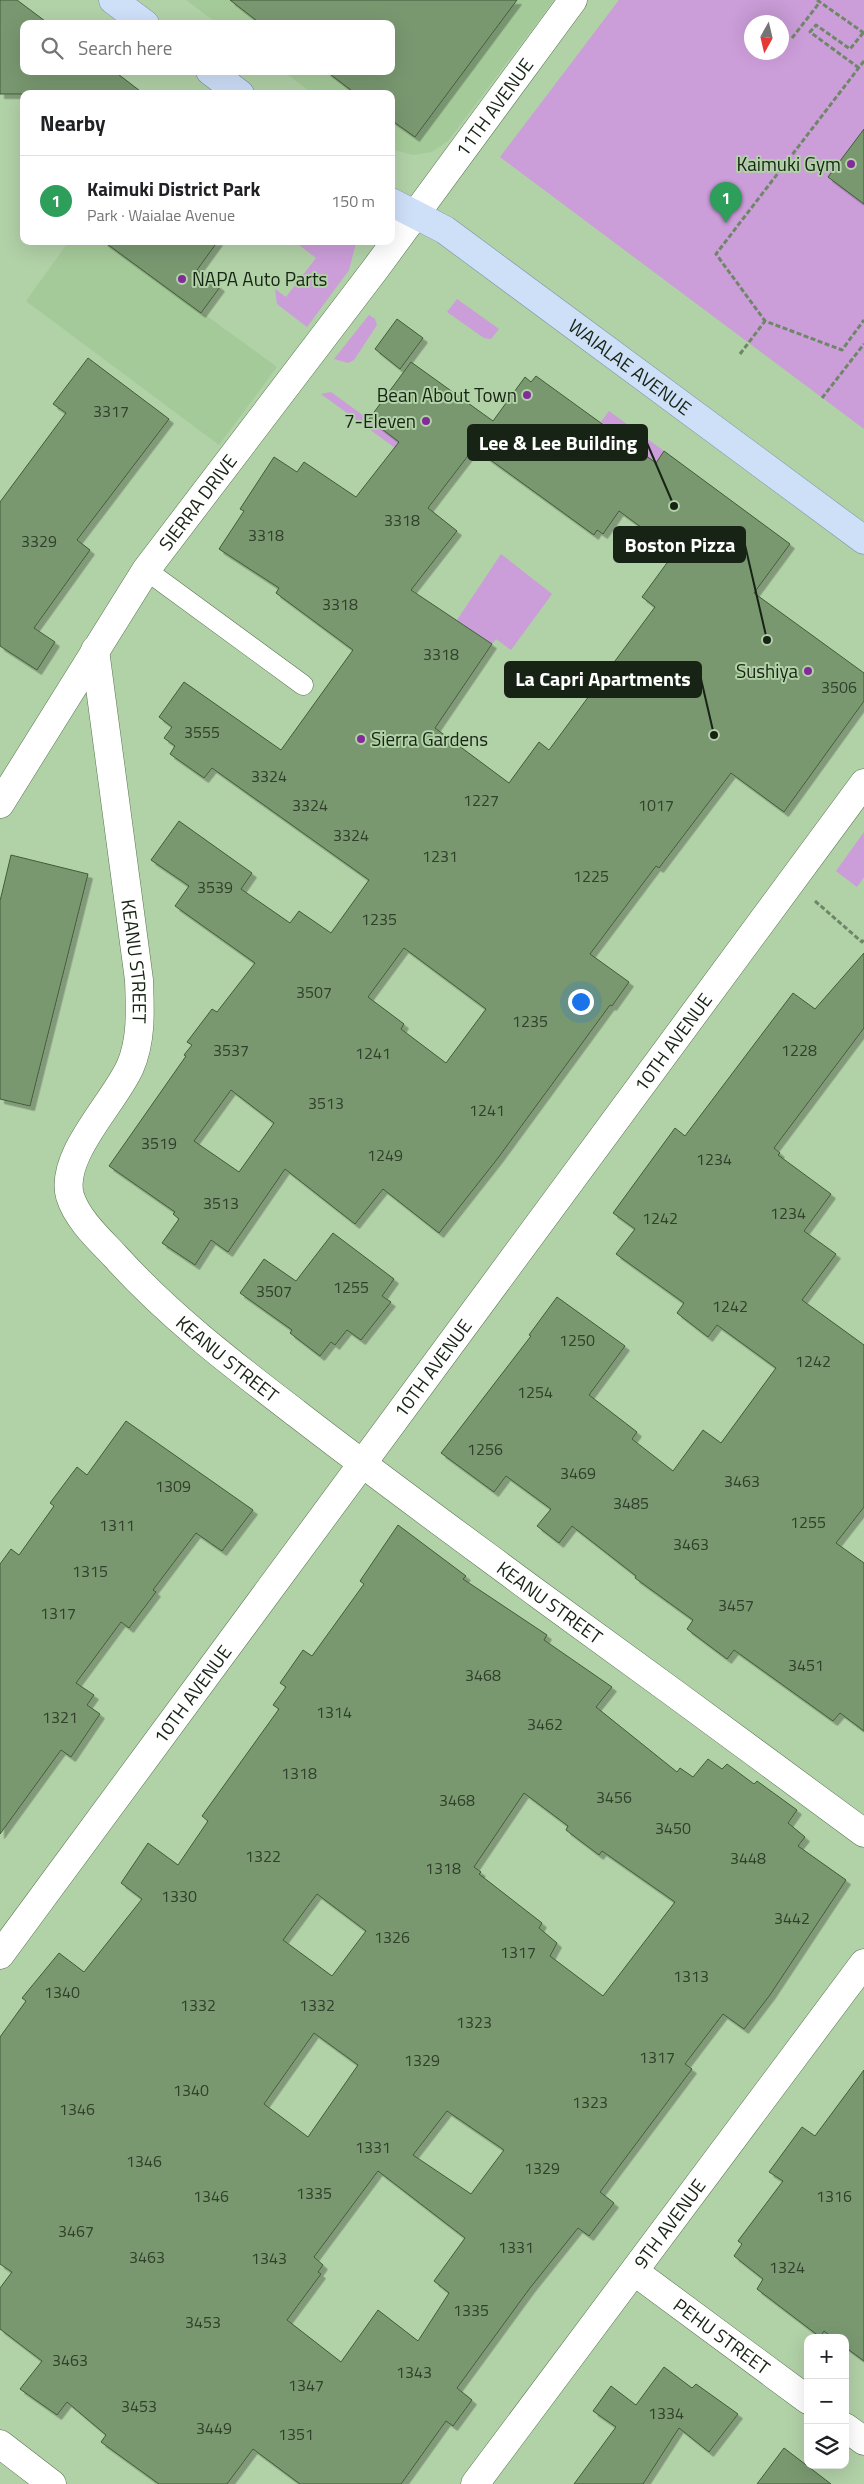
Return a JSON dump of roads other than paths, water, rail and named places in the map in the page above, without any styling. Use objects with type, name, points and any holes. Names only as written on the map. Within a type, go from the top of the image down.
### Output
[{"type":"main road","points":[[113,0],[140,20]]},
{"type":"main road","points":[[215,75],[235,90]]},
{"type":"main road","name":"WAIALAE AVENUE","points":[[395,204],[445,230],[864,540]]},
{"type":"street","name":"11TH AVENUE","points":[[415,215],[573,0]]},
{"type":"street","name":"SIERRA DRIVE","points":[[395,241],[415,215]]},
{"type":"street","name":"SIERRA DRIVE","points":[[0,804],[146,570],[392,245]]},
{"type":"street","name":"KEANU STREET","points":[[95,650],[139,980],[140,1011],[136,1049],[130,1067],[75,1157],[69,1179],[71,1198],[89,1226],[115,1256],[188,1327],[238,1370],[363,1465],[864,1833]]},
{"type":"street","name":"10TH AVENUE","points":[[0,1954],[363,1465],[864,783]]},
{"type":"street","name":"9TH AVENUE","points":[[475,2484],[864,1963]]},
{"type":"street","name":"PEHU STREET","points":[[635,2272],[804,2397]]},
{"type":"street","points":[[849,2430],[864,2441]]},
{"type":"street","points":[[0,2444],[52,2484]]},
{"type":"lane","points":[[146,570],[302,685]]},
{"type":"place","name":"Kaimuki Gym","points":[[851,164]]},
{"type":"place","name":"Kaimuki District Park","points":[[726,223]]},
{"type":"place","name":"NAPA Auto Parts","points":[[182,279]]},
{"type":"place","name":"Bean About Town","points":[[527,395]]},
{"type":"place","name":"7-Eleven","points":[[426,421]]},
{"type":"place","name":"Lee & Lee Building","points":[[674,506]]},
{"type":"place","name":"Boston Pizza","points":[[767,640]]},
{"type":"place","name":"Sushiya","points":[[808,671]]},
{"type":"place","name":"La Capri Apartments","points":[[714,735]]},
{"type":"place","name":"Sierra Gardens","points":[[361,739]]}]
